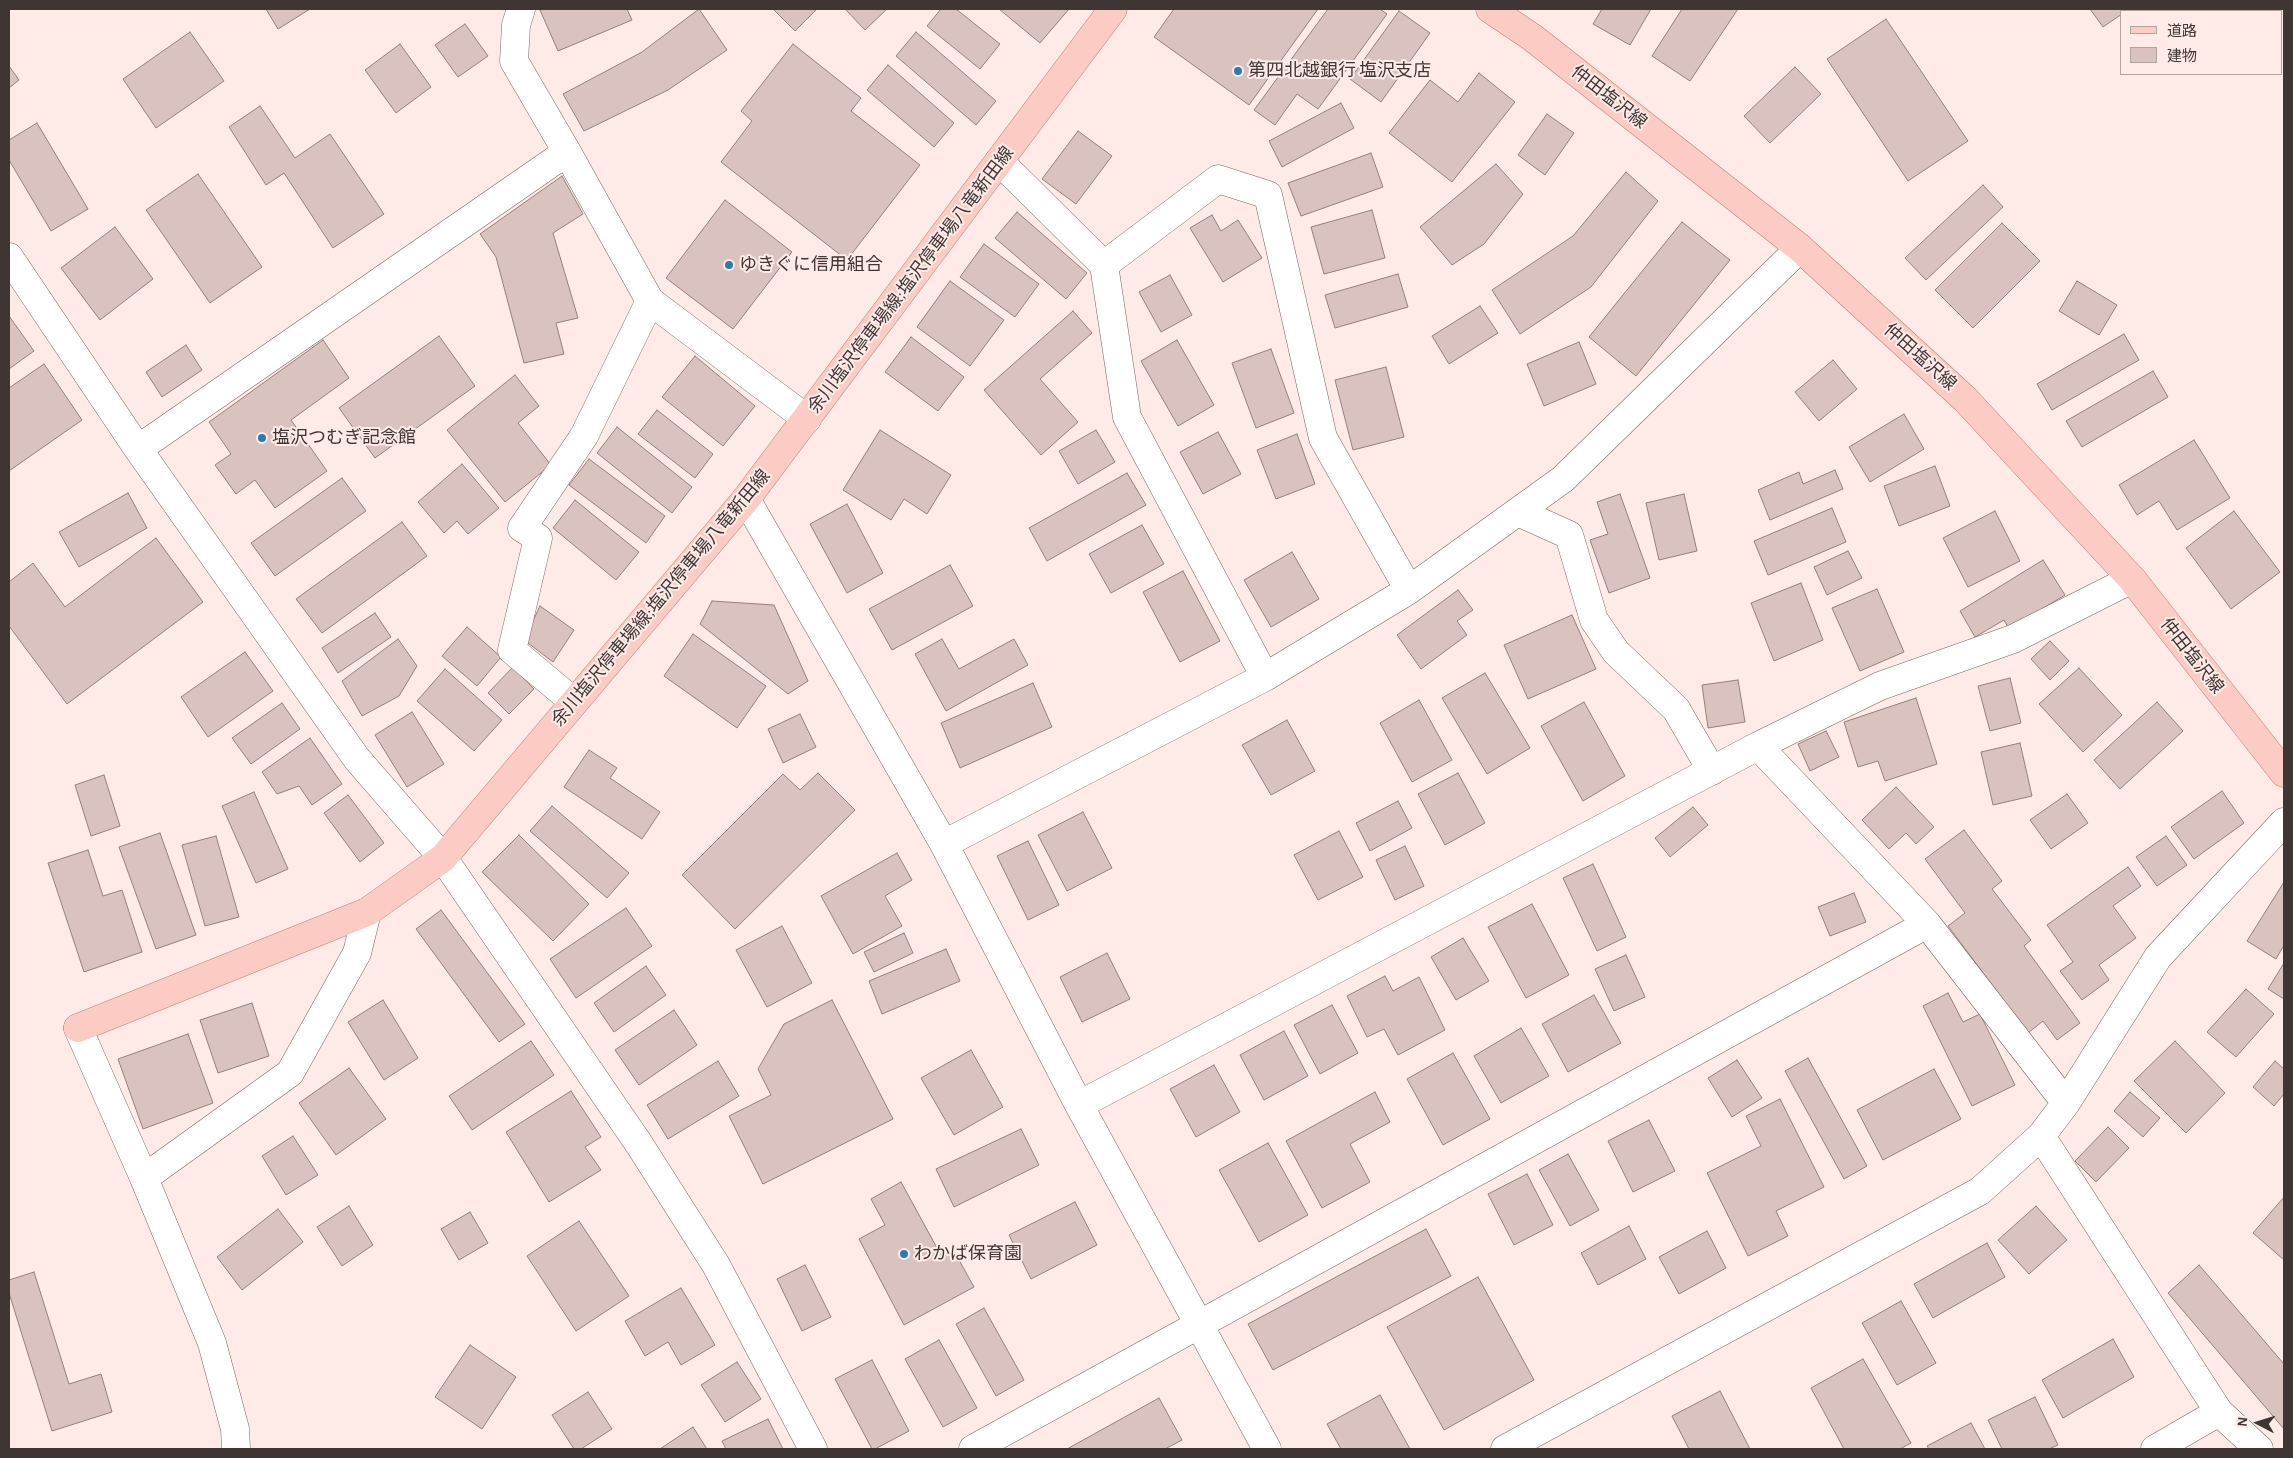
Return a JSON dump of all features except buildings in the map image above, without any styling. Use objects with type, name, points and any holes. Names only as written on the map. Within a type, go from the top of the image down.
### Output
[{"type":"main road","name":"余川塩沢停車場線;塩沢停車場八竜新田線","points":[[78,1028],[367,912],[443,858],[746,499],[1113,9]]},
{"type":"main road","name":"仲田塩沢線","points":[[1490,9],[1533,38],[1800,248],[1965,399],[2132,578],[2284,772]]},
{"type":"street","points":[[520,9],[516,26],[514,61],[650,301],[807,419]]},
{"type":"street","points":[[138,449],[567,152]]},
{"type":"street","points":[[999,161],[1104,265],[1127,417],[1264,677]]},
{"type":"street","points":[[1104,265],[1218,179],[1268,195],[1323,438],[1409,590]]},
{"type":"street","points":[[944,844],[1264,677],[1409,590],[1563,479],[1800,248]]},
{"type":"street","points":[[12,271],[357,759],[443,858],[639,1144],[716,1264],[813,1449]]},
{"type":"street","points":[[574,702],[512,650],[538,538],[522,528],[584,436],[650,301]]},
{"type":"street","points":[[746,499],[944,844],[1079,1105],[1267,1449]]},
{"type":"street","points":[[1518,512],[1569,534],[1594,620],[1616,652],[1676,709],[1712,771]]},
{"type":"street","points":[[1079,1105],[1758,746],[1880,686],[2013,639],[2132,578]]},
{"type":"street","points":[[1758,746],[1927,924],[2066,1103]]},
{"type":"street","points":[[1505,1449],[1980,1191],[2041,1136],[2066,1103],[2158,957],[2284,822]]},
{"type":"street","points":[[144,1178],[290,1073],[357,954],[367,912]]},
{"type":"street","points":[[973,1449],[1199,1327],[1927,924]]},
{"type":"street","points":[[78,1028],[144,1178],[212,1343],[235,1429],[236,1449]]},
{"type":"street","points":[[2041,1136],[2219,1412],[2259,1449]]},
{"type":"street","points":[[2155,1449],[2219,1412]]},
{"type":"place","name":"第四北越銀行 塩沢支店","points":[[1238,71]]},
{"type":"place","name":"ゆきぐに信用組合","points":[[729,265]]},
{"type":"place","name":"塩沢つむぎ記念館","points":[[262,438]]},
{"type":"place","name":"わかば保育園","points":[[904,1254]]}]
